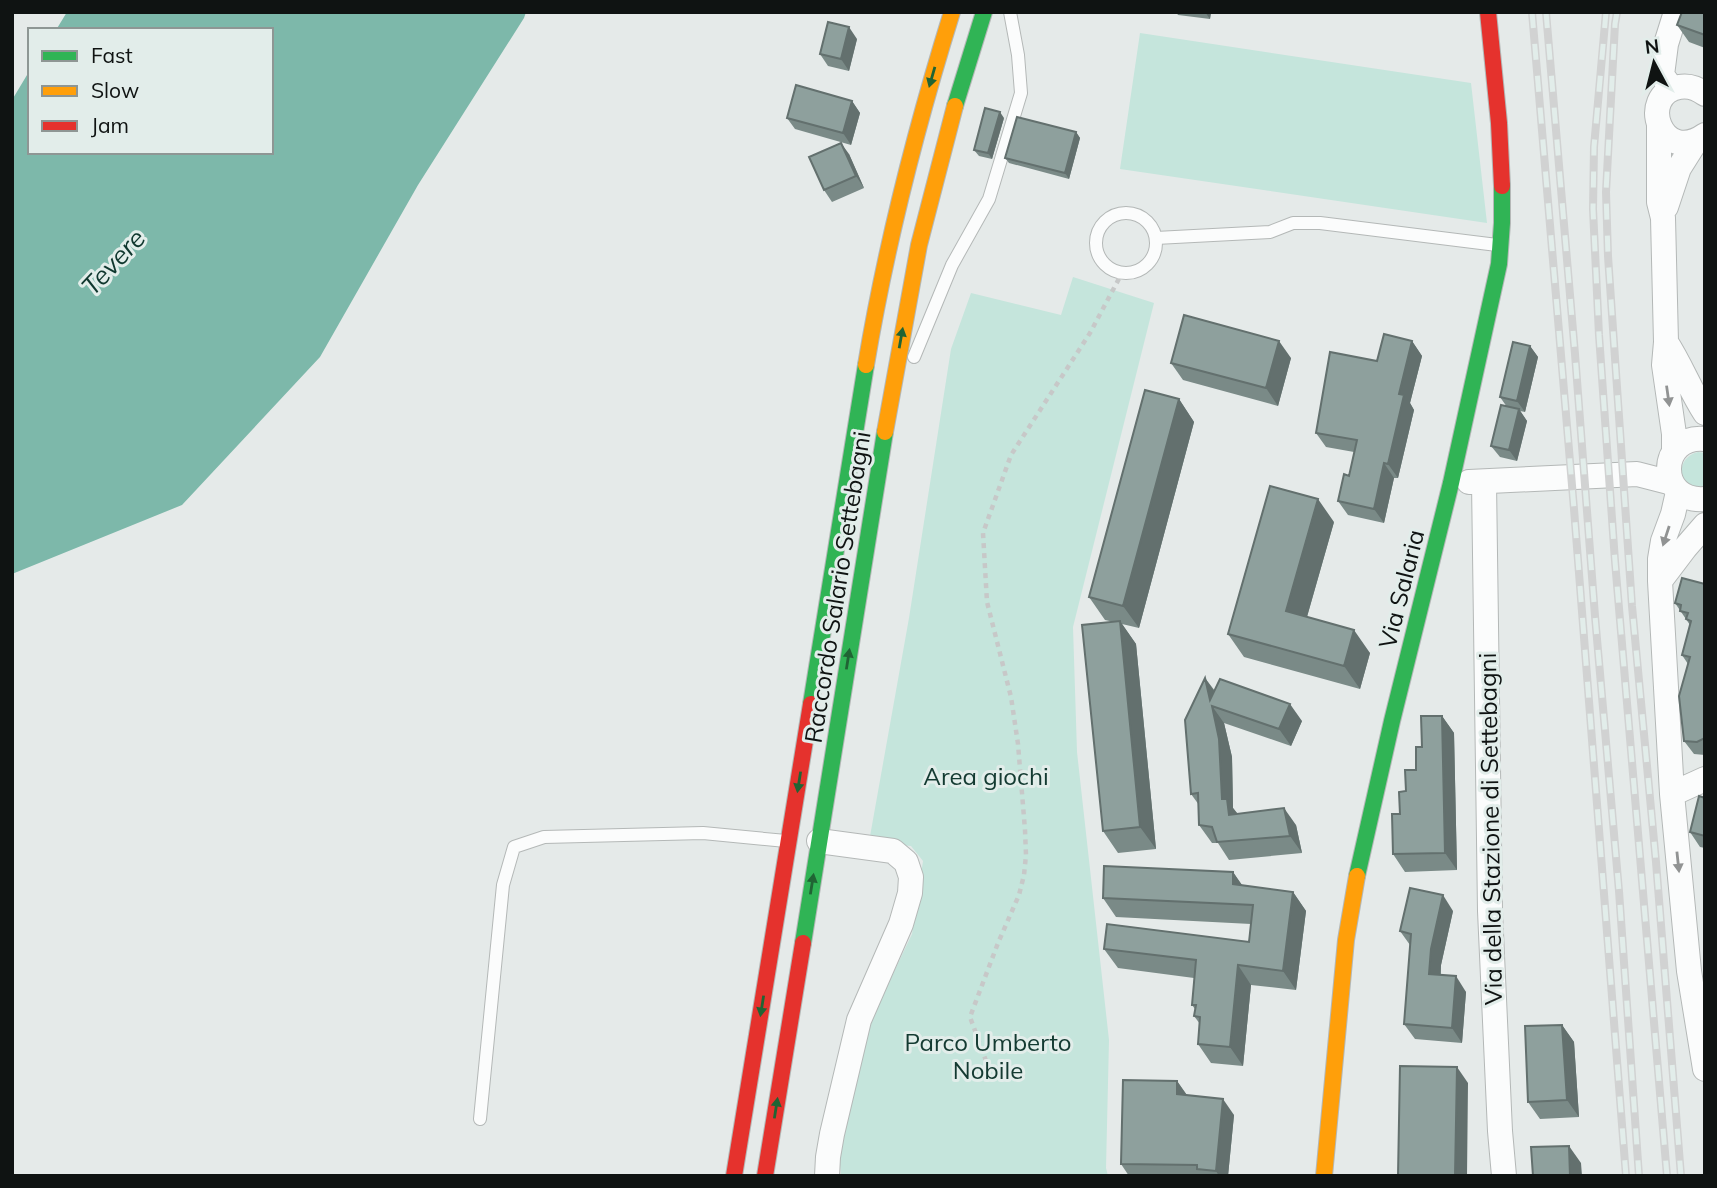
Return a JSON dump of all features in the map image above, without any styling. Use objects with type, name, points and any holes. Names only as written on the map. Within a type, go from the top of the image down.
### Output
[{"type":"main road","name":"Raccordo Salario Settebagni","points":[[734,1176],[875,313],[890,237],[914,141],[952,12]]},
{"type":"main road","name":"Raccordo Salario Settebagni","points":[[765,1176],[907,305],[942,149],[984,12]]},
{"type":"main road","name":"Via Salaria","points":[[1324,1176],[1346,940],[1355,887],[1383,759],[1451,483],[1501,245],[1501,159],[1488,12]]},
{"type":"street","points":[[1672,89],[1662,75],[1666,44],[1676,12]]},
{"type":"street","points":[[1705,94],[1691,87],[1672,89],[1658,105],[1657,115],[1659,202],[1663,218],[1666,342],[1664,365],[1674,434],[1669,475],[1675,487],[1674,514],[1662,550],[1660,581],[1672,794],[1689,971],[1705,1069]]},
{"type":"street","points":[[1659,125],[1665,135],[1674,141],[1685,143],[1700,138]]},
{"type":"street","points":[[1663,218],[1679,168],[1700,138]]},
{"type":"street","points":[[1666,342],[1705,413]]},
{"type":"street","points":[[1637,474],[1672,454],[1690,439],[1705,439]]},
{"type":"street","points":[[1451,483],[1637,474],[1675,487],[1694,499],[1705,499]]},
{"type":"street","name":"Via della Stazione di Settebagni","points":[[1484,482],[1490,911],[1504,1176]]},
{"type":"street","points":[[1660,581],[1705,525]]},
{"type":"street","points":[[1672,794],[1705,779]]},
{"type":"street","points":[[818,841],[893,851],[906,862],[911,877],[901,924],[859,1020],[832,1134],[827,1176]]},
{"type":"street","points":[[720,1176],[738,1149]]},
{"type":"lane","points":[[888,413],[953,265],[989,199],[1021,93],[1018,55],[1010,15]]},
{"type":"lane","points":[[1127,213],[1138,215],[1153,228],[1156,248],[1148,264],[1140,270],[1122,273],[1104,264],[1095,245],[1096,235],[1108,218],[1127,213]]},
{"type":"lane","points":[[1156,238],[1270,232],[1293,223],[1320,223],[1501,245]]},
{"type":"lane","points":[[480,1119],[503,885],[514,847],[544,837],[690,833],[789,842]]},
{"type":"path","points":[[993,1080],[970,1017],[1019,895],[1026,855],[1018,744],[1011,697],[987,602],[982,533],[1011,455],[1090,332],[1122,273]]},
{"type":"green space","points":[[1140,33],[1471,83],[1487,223],[1120,169]]},
{"type":"green space","name":"Parco Umberto Nobile","points":[[1073,277],[1154,303],[1073,627],[1077,752],[1109,1040],[1108,1176],[841,1176],[838,1142],[869,1024],[912,934],[923,861],[911,846],[869,842],[909,618],[951,349],[971,293],[1061,315]]},
{"type":"green space","points":[[1698,452],[1705,453],[1705,487],[1689,485],[1682,474],[1684,461]]},
{"type":"water","name":"Tevere","points":[[67,12],[526,12],[418,185],[320,357],[182,505],[12,574],[12,100],[28,73],[28,154],[273,154],[273,28],[57,28]]},
{"type":"building","points":[[1682,12],[1705,12],[1705,35],[1677,25]]},
{"type":"building","points":[[828,22],[849,27],[841,59],[820,54]]},
{"type":"building","points":[[796,85],[852,101],[843,133],[787,118]]},
{"type":"building","points":[[985,108],[1000,112],[988,153],[974,150]]},
{"type":"building","points":[[1017,117],[1076,132],[1065,173],[1005,158]]},
{"type":"building","points":[[841,143],[856,176],[824,190],[809,157]]},
{"type":"building","points":[[1184,315],[1279,341],[1266,388],[1171,363]]},
{"type":"building","points":[[1384,334],[1412,341],[1399,394],[1404,395],[1374,509],[1338,501],[1344,474],[1349,476],[1357,440],[1316,433],[1330,352],[1377,361]]},
{"type":"building","points":[[1513,342],[1530,346],[1517,401],[1500,397]]},
{"type":"building","points":[[1145,390],[1179,399],[1123,606],[1089,597]]},
{"type":"building","points":[[1501,405],[1519,409],[1509,450],[1491,446]]},
{"type":"building","points":[[1270,486],[1318,499],[1286,611],[1354,630],[1344,666],[1228,634]]},
{"type":"building","points":[[1682,578],[1705,584],[1705,738],[1697,742],[1684,741],[1679,696],[1690,657],[1682,655],[1691,621],[1686,619],[1688,613],[1680,611],[1681,605],[1675,603]]},
{"type":"building","points":[[1120,621],[1140,827],[1103,831],[1082,625]]},
{"type":"building","points":[[1205,678],[1210,700],[1220,679],[1290,704],[1279,729],[1212,706],[1219,739],[1222,799],[1227,799],[1229,815],[1284,808],[1290,836],[1217,842],[1212,827],[1199,825],[1198,793],[1191,794],[1185,720]]},
{"type":"building","points":[[1421,716],[1442,716],[1445,853],[1393,854],[1392,814],[1400,814],[1399,792],[1406,791],[1405,770],[1416,770],[1416,747],[1422,747]]},
{"type":"building","points":[[1699,796],[1705,798],[1705,836],[1690,832]]},
{"type":"building","points":[[1104,866],[1233,872],[1233,884],[1293,892],[1283,971],[1238,965],[1230,1047],[1198,1044],[1200,1017],[1194,1016],[1196,1005],[1192,1005],[1196,960],[1104,949],[1107,924],[1249,942],[1253,905],[1103,898]]},
{"type":"building","points":[[1410,888],[1443,895],[1431,949],[1429,974],[1456,976],[1452,1028],[1404,1024],[1411,934],[1400,931]]},
{"type":"building","points":[[1562,1025],[1567,1100],[1528,1102],[1525,1026]]},
{"type":"building","points":[[1400,1066],[1457,1067],[1455,1176],[1398,1176]]},
{"type":"building","points":[[1123,1080],[1177,1081],[1177,1094],[1223,1099],[1216,1171],[1197,1169],[1197,1165],[1121,1164]]},
{"type":"building","points":[[1569,1146],[1570,1176],[1533,1176],[1531,1147]]},
{"type":"railway","points":[[1532,12],[1626,1176]]},
{"type":"railway","points":[[1546,12],[1619,891],[1639,1176]]},
{"type":"railway","points":[[1606,12],[1594,147],[1593,209],[1599,335],[1615,561],[1667,1176]]},
{"type":"railway","points":[[1617,12],[1606,192],[1608,256],[1632,606],[1681,1176]]},
{"type":"traffic: fast","points":[[955,106],[984,12]]},
{"type":"traffic: fast","points":[[1357,876],[1451,483],[1499,264],[1502,186]]},
{"type":"traffic: fast","points":[[811,704],[866,365]]},
{"type":"traffic: fast","points":[[803,943],[885,432]]},
{"type":"traffic: slow","points":[[866,365],[903,187],[952,12]]},
{"type":"traffic: slow","points":[[885,432],[919,245],[955,106]]},
{"type":"traffic: slow","points":[[1324,1176],[1346,940],[1357,876]]},
{"type":"traffic: jam","points":[[1488,12],[1502,186]]},
{"type":"traffic: jam","points":[[734,1176],[811,704]]},
{"type":"traffic: jam","points":[[765,1176],[803,943]]},
{"type":"park label","name":"Area giochi","points":[[986,776]]}]
